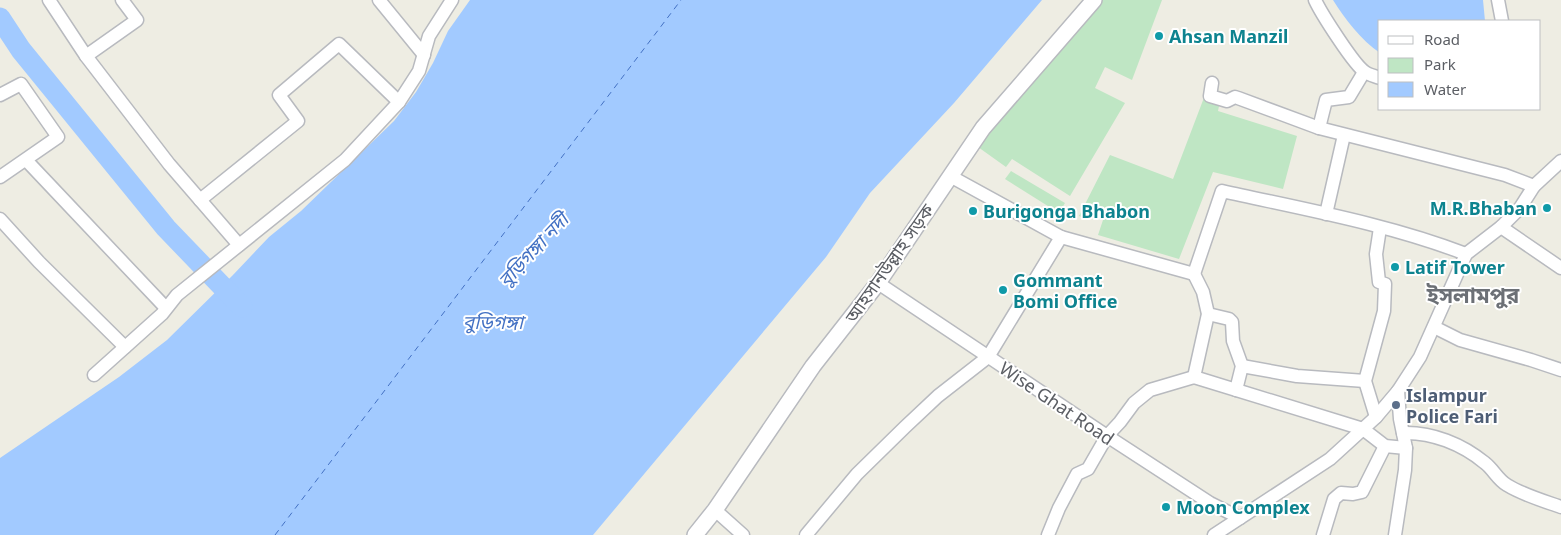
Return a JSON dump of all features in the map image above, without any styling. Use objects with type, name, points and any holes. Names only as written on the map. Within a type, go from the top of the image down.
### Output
[{"type":"street","points":[[48,0],[86,56],[169,164],[238,245]]},
{"type":"street","points":[[86,56],[137,20],[122,0]]},
{"type":"street","points":[[94,375],[166,308],[177,295],[345,160],[400,102],[419,71],[429,36],[452,0]]},
{"type":"street","name":"আহসানউল্লাহ সড়ক","points":[[695,535],[813,366],[878,283],[983,128],[1094,0]]},
{"type":"street","points":[[1315,0],[1353,59],[1364,72],[1378,77]]},
{"type":"street","points":[[1498,0],[1502,20]]},
{"type":"street","points":[[385,2],[424,55]]},
{"type":"street","points":[[200,200],[298,121],[279,95],[339,44],[400,102]]},
{"type":"street","points":[[1319,128],[1326,100],[1349,97],[1364,72]]},
{"type":"street","points":[[1212,83],[1210,96],[1226,101],[1238,98],[1319,128],[1496,173],[1534,186]]},
{"type":"street","points":[[0,95],[21,84],[58,137],[0,177]]},
{"type":"street","points":[[1326,214],[1344,135]]},
{"type":"street","points":[[26,160],[166,308]]},
{"type":"street","points":[[1214,535],[1330,458],[1376,417],[1398,391],[1420,357],[1466,254],[1501,227],[1520,208],[1534,186],[1561,161]]},
{"type":"street","points":[[950,176],[1060,237],[1194,274]]},
{"type":"street","points":[[1194,377],[1208,314],[1203,292],[1194,274],[1222,191],[1326,214],[1437,243],[1466,254]]},
{"type":"street","points":[[0,219],[39,262],[125,347]]},
{"type":"street","points":[[1501,227],[1561,268]]},
{"type":"street","points":[[1376,417],[1365,381],[1384,311],[1385,284],[1379,282],[1376,254],[1380,228]]},
{"type":"street","points":[[806,535],[857,474],[904,426],[938,396],[988,358],[1060,237]]},
{"type":"street","name":"Wise Ghat Road","points":[[878,283],[988,358],[1210,503],[1240,518]]},
{"type":"street","points":[[1208,314],[1231,320],[1234,341],[1242,366],[1236,390]]},
{"type":"street","points":[[1434,326],[1460,340],[1561,370]]},
{"type":"street","points":[[1242,366],[1297,376],[1365,381]]},
{"type":"street","points":[[1048,535],[1059,508],[1077,474],[1088,469],[1107,436],[1134,403],[1150,390],[1194,377],[1364,429],[1385,446],[1406,448]]},
{"type":"street","points":[[1396,535],[1405,470],[1406,448],[1400,419],[1398,391]]},
{"type":"street","points":[[1403,432],[1417,432],[1445,440],[1472,454],[1486,464],[1506,485],[1561,507]]},
{"type":"street","points":[[1323,535],[1334,500],[1341,493],[1353,494],[1362,492],[1385,446]]},
{"type":"street","points":[[714,510],[743,535]]},
{"type":"green space","points":[[1099,0],[1162,0],[1132,80],[1105,67],[1095,88],[1125,103],[1070,196],[1012,159],[1006,167],[978,147]]},
{"type":"green space","points":[[1205,95],[1220,101],[1218,111],[1297,136],[1283,189],[1213,172],[1179,259],[1098,235],[1103,220],[1090,216],[1089,220],[1079,216],[1110,155],[1173,179]]},
{"type":"green space","points":[[1011,171],[1065,203],[1059,213],[1005,179]]},
{"type":"water","name":"বুড়িগঙ্গা","points":[[470,0],[1042,0],[954,103],[870,193],[826,257],[593,535],[0,535],[0,458],[119,377],[167,340],[269,237],[301,211],[394,121],[416,92],[433,63],[448,31]]},
{"type":"water","points":[[1333,0],[1483,0],[1485,20],[1378,20],[1378,51],[1366,42]]},
{"type":"waterway","points":[[0,18],[21,50],[166,228],[242,307]]},
{"type":"ferry route","points":[[275,535],[681,0]]},
{"type":"place","name":"Ahsan Manzil","points":[[1159,36]]},
{"type":"place","name":"M.R.Bhaban","points":[[1547,208]]},
{"type":"place","name":"Burigonga Bhabon","points":[[973,211]]},
{"type":"place","name":"Latif Tower","points":[[1395,267]]},
{"type":"place","name":"Gommant Bomi Office","points":[[1003,290]]},
{"type":"place","name":"Islampur Police Fari","points":[[1396,405]]},
{"type":"place","name":"Moon Complex","points":[[1166,507]]},
{"type":"district","name":"ইসলামপুর","points":[[1473,294]]},
{"type":"water label","name":"বুড়িগঙ্গা নদী","points":[[533,250]]}]
